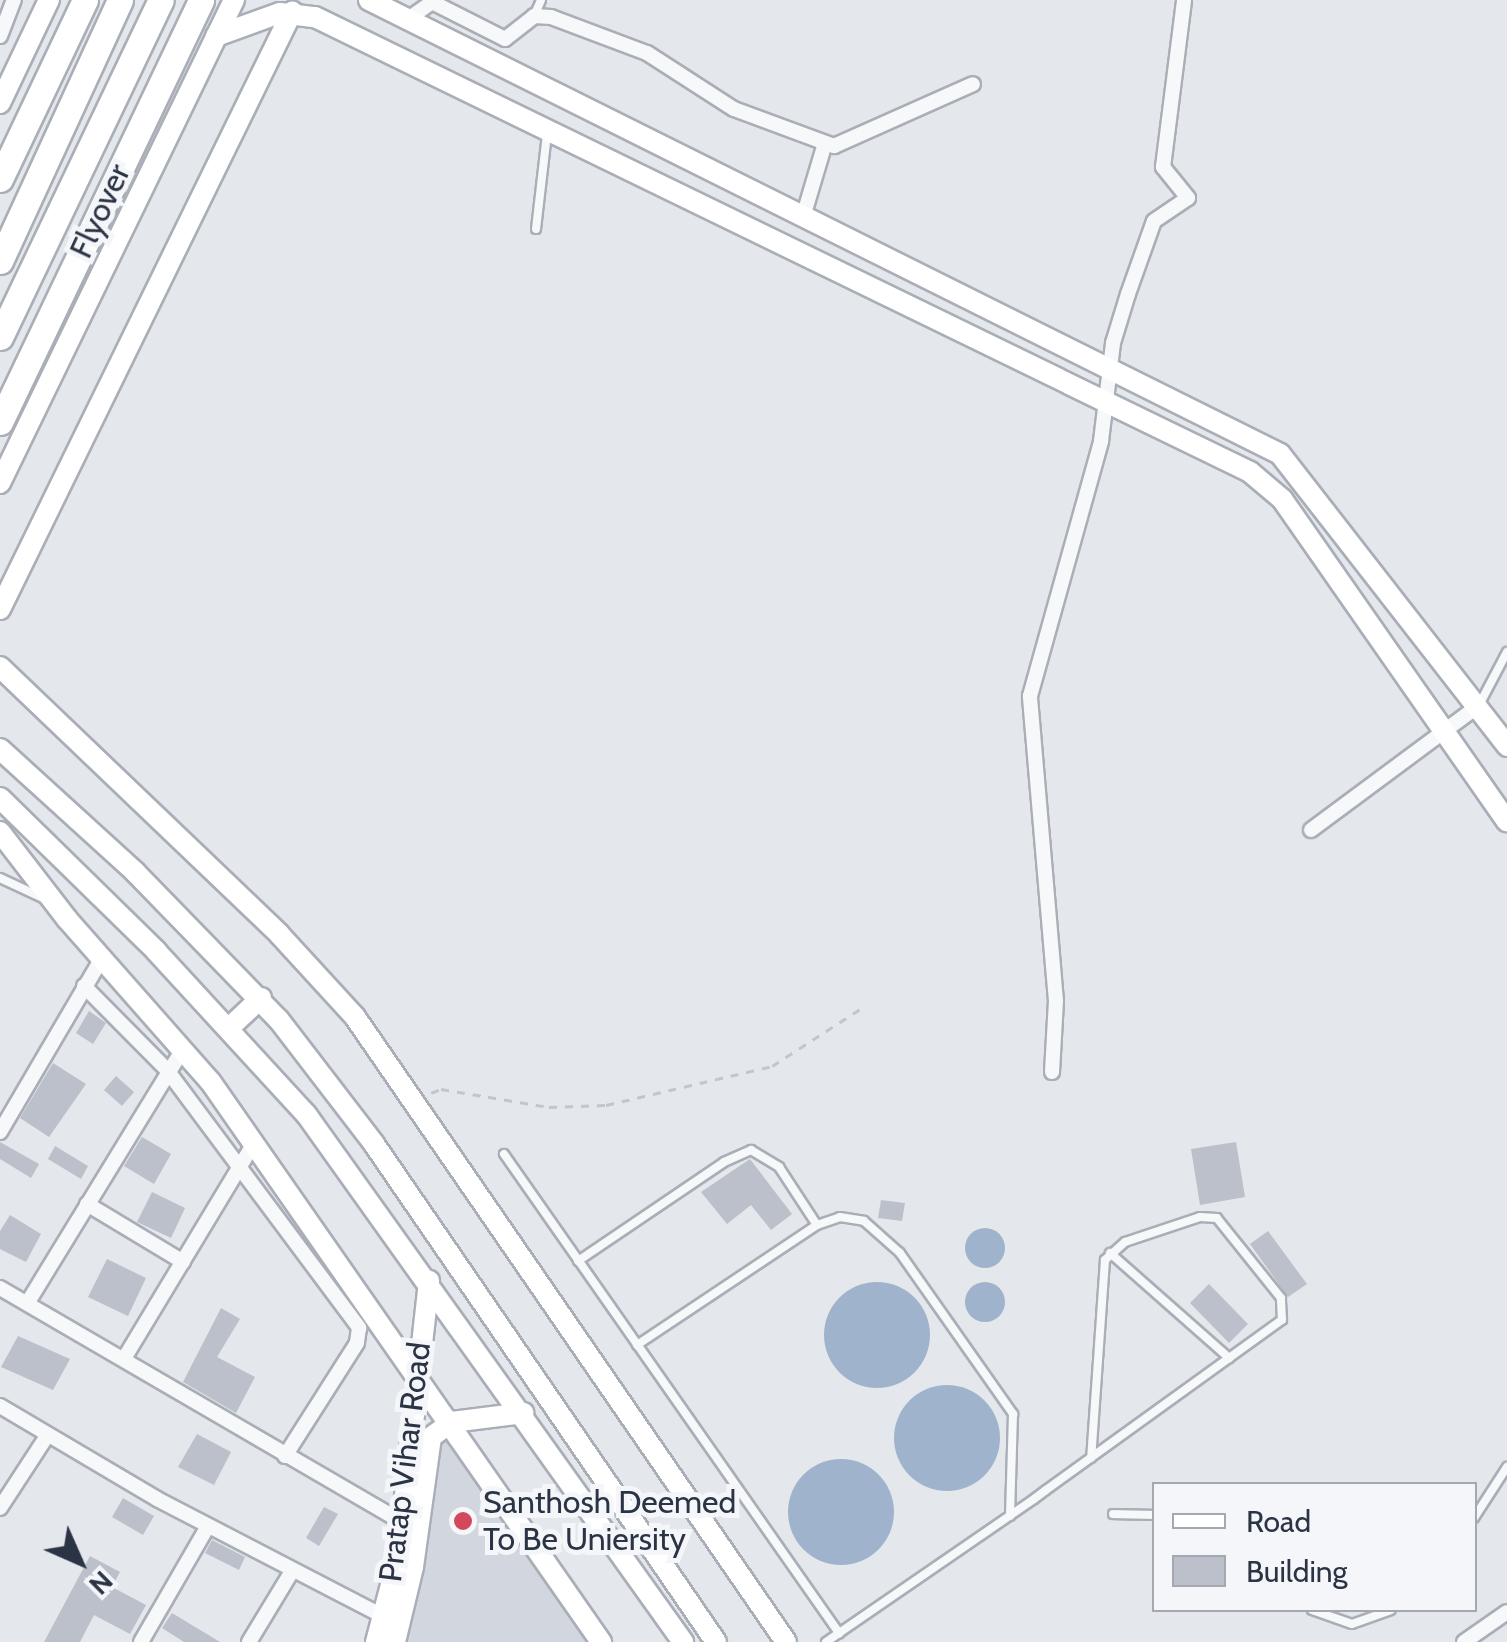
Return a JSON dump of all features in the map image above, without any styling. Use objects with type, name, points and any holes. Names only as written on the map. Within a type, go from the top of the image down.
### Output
[{"type":"highway","points":[[0,180],[85,0]]},
{"type":"highway","points":[[0,261],[120,0]]},
{"type":"highway","points":[[0,337],[160,0]]},
{"type":"highway","name":"Flyover","points":[[0,422],[201,0]]},
{"type":"street","points":[[1,30],[14,0]]},
{"type":"street","points":[[0,104],[49,0]]},
{"type":"street","points":[[0,482],[234,0]]},
{"type":"street","points":[[369,0],[1094,364],[1262,444],[1296,467],[1507,746]]},
{"type":"street","points":[[1052,1072],[1056,1001],[1030,696],[1106,402],[1094,364],[1154,221],[1188,198],[1163,166],[1184,0]]},
{"type":"street","points":[[408,19],[432,2],[505,38],[534,16],[647,53],[708,97],[824,143],[847,143],[973,84]]},
{"type":"street","points":[[216,36],[292,12],[315,16],[1074,386],[1272,488],[1507,821]]},
{"type":"street","points":[[0,609],[292,12]]},
{"type":"street","points":[[614,162],[630,130]]},
{"type":"street","points":[[804,217],[824,143]]},
{"type":"street","points":[[0,667],[312,968],[416,1106],[786,1642]]},
{"type":"street","points":[[1311,830],[1478,706]]},
{"type":"street","points":[[0,749],[261,998],[374,1144],[716,1642]]},
{"type":"street","points":[[0,798],[229,1028],[306,1114],[429,1281],[683,1642]]},
{"type":"street","points":[[0,832],[101,960],[182,1049],[254,1143],[366,1319]]},
{"type":"street","points":[[0,1132],[101,960]]},
{"type":"street","points":[[84,986],[167,1070],[241,1167],[366,1319],[415,1372],[601,1642]]},
{"type":"street","points":[[229,1028],[261,998]]},
{"type":"street","points":[[28,1302],[182,1049]]},
{"type":"street","points":[[125,1357],[254,1143]]},
{"type":"street","points":[[88,1204],[183,1262]]},
{"type":"street","name":"Pratap Vihar Road","points":[[376,1642],[402,1522],[415,1372],[429,1281]]},
{"type":"street","points":[[0,1288],[125,1357],[285,1456],[402,1522]]},
{"type":"street","points":[[285,1456],[357,1343],[366,1319]]},
{"type":"street","points":[[0,1406],[208,1526],[383,1616]]},
{"type":"street","name":"Pratap Vihar Road","points":[[395,1642],[414,1568],[429,1442],[452,1422],[523,1413]]},
{"type":"street","points":[[0,1508],[47,1436]]},
{"type":"street","points":[[141,1642],[208,1526]]},
{"type":"street","points":[[250,1642],[292,1571]]},
{"type":"street","points":[[1464,1642],[1507,1612]]},
{"type":"lane","points":[[534,16],[541,0]]},
{"type":"lane","points":[[536,229],[548,130]]},
{"type":"lane","points":[[1478,706],[1507,652]]},
{"type":"lane","points":[[0,878],[58,906]]},
{"type":"lane","points":[[578,1261],[724,1162],[751,1150],[779,1167],[818,1225]]},
{"type":"lane","points":[[504,1154],[839,1633]]},
{"type":"lane","points":[[826,1642],[1091,1458],[1229,1358],[1286,1310],[1222,1221],[1200,1217],[1125,1242],[1110,1253],[1100,1277],[1091,1458]]},
{"type":"lane","points":[[637,1345],[818,1225],[856,1218],[886,1238],[1005,1399],[1016,1430],[1010,1516]]},
{"type":"lane","points":[[1110,1253],[1229,1358]]},
{"type":"lane","points":[[1477,1513],[1507,1467]]},
{"type":"lane","points":[[1113,1514],[1152,1515]]},
{"type":"lane","points":[[1318,1612],[1352,1624],[1386,1612]]},
{"type":"path","points":[[416,1106],[441,1089],[506,1104],[606,1105],[772,1066],[860,1009]]},
{"type":"shaded area","name":"Santhosh Deemed To Be Uniersity","points":[[445,1434],[587,1642],[399,1642],[430,1460]]},
{"type":"water","points":[[985,1228],[999,1234],[1005,1248],[999,1262],[985,1268],[971,1262],[965,1248],[971,1234]]},
{"type":"water","points":[[877,1282],[897,1286],[915,1297],[926,1315],[930,1335],[926,1355],[915,1373],[897,1384],[877,1388],[857,1384],[839,1373],[828,1355],[824,1335],[828,1315],[839,1297],[857,1286]]},
{"type":"water","points":[[985,1282],[999,1288],[1005,1302],[999,1316],[985,1322],[971,1316],[965,1302],[971,1288]]},
{"type":"water","points":[[947,1385],[967,1389],[985,1400],[996,1418],[1000,1438],[996,1458],[985,1476],[967,1487],[947,1491],[927,1487],[909,1476],[898,1458],[894,1438],[898,1418],[909,1400],[927,1389]]},
{"type":"water","points":[[841,1459],[861,1463],[879,1474],[890,1492],[894,1512],[890,1532],[879,1550],[861,1561],[841,1565],[821,1561],[803,1550],[792,1532],[788,1512],[792,1492],[803,1474],[821,1463]]},
{"type":"building","points":[[89,1011],[106,1023],[93,1044],[76,1033]]},
{"type":"building","points":[[53,1063],[86,1084],[49,1137],[20,1118]]},
{"type":"building","points":[[116,1076],[134,1092],[122,1106],[104,1090]]},
{"type":"building","points":[[142,1137],[171,1154],[154,1184],[124,1166]]},
{"type":"building","points":[[0,1142],[39,1164],[31,1178],[0,1159]]},
{"type":"building","points":[[1236,1142],[1245,1197],[1200,1205],[1191,1149]]},
{"type":"building","points":[[55,1146],[88,1166],[81,1179],[48,1159]]},
{"type":"building","points":[[750,1159],[792,1214],[771,1230],[751,1205],[727,1224],[701,1192]]},
{"type":"building","points":[[152,1192],[185,1208],[171,1238],[137,1222]]},
{"type":"building","points":[[881,1200],[905,1203],[902,1221],[878,1218]]},
{"type":"building","points":[[10,1215],[41,1234],[26,1262],[0,1249],[0,1231]]},
{"type":"building","points":[[1268,1231],[1307,1284],[1288,1297],[1250,1244]]},
{"type":"building","points":[[107,1259],[146,1278],[128,1316],[88,1297]]},
{"type":"building","points":[[1209,1284],[1248,1324],[1229,1343],[1190,1303]]},
{"type":"building","points":[[221,1308],[240,1319],[217,1357],[255,1377],[236,1413],[183,1382]]},
{"type":"building","points":[[18,1336],[70,1359],[53,1390],[1,1367]]},
{"type":"building","points":[[197,1434],[231,1452],[214,1485],[178,1467]]},
{"type":"building","points":[[123,1498],[154,1516],[143,1535],[112,1517]]},
{"type":"building","points":[[324,1507],[338,1514],[319,1546],[306,1538]]},
{"type":"building","points":[[212,1540],[245,1557],[239,1570],[205,1553]]},
{"type":"building","points":[[90,1556],[120,1572],[112,1587],[146,1605],[130,1634],[94,1615],[80,1642],[44,1642]]},
{"type":"building","points":[[172,1613],[220,1642],[184,1642],[162,1628]]},
{"type":"place","name":"Santhosh Deemed To Be Uniersity","points":[[463,1521]]}]
